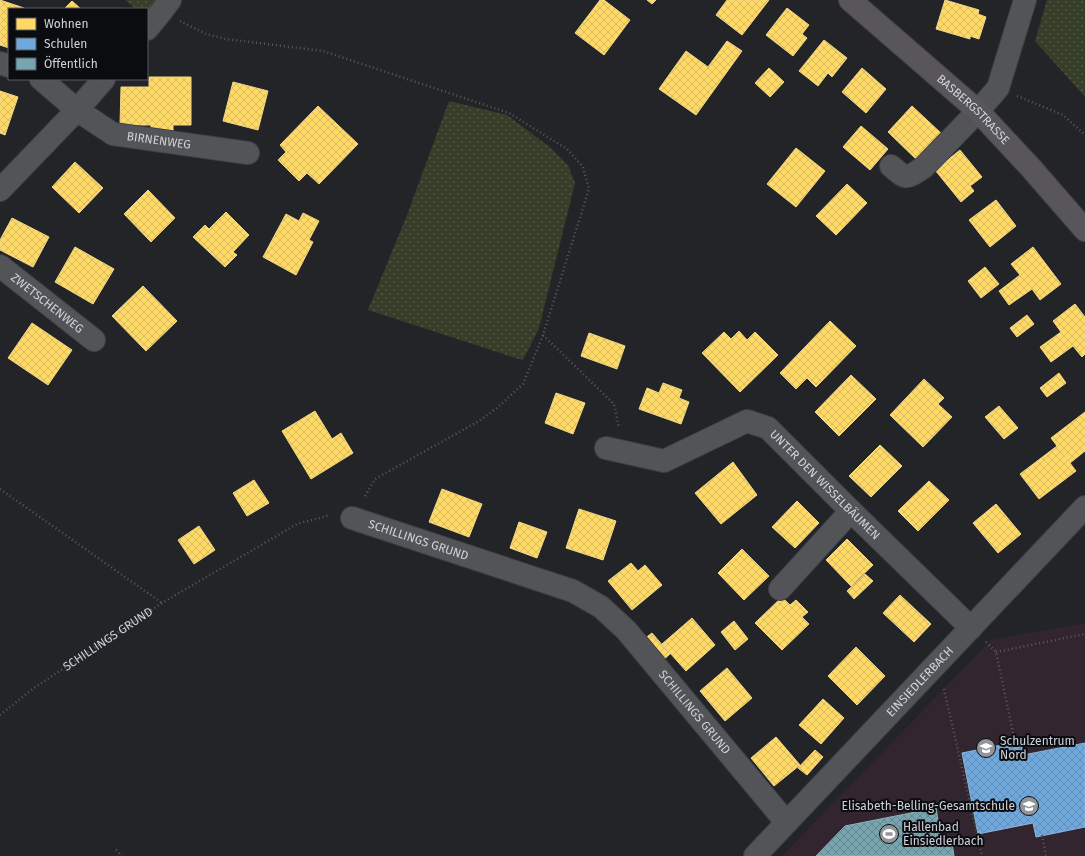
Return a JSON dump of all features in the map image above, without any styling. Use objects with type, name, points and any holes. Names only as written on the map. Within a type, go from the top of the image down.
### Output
[{"type":"main road","name":"BASBERGSTRASSE","points":[[850,0],[978,111],[1031,168],[1085,230]]},
{"type":"street","points":[[891,166],[902,176],[914,174],[924,167],[998,88],[1025,0]]},
{"type":"street","points":[[148,28],[165,6]]},
{"type":"street","name":"BIRNENWEG","points":[[41,80],[77,110],[113,134],[248,153]]},
{"type":"street","points":[[0,190],[77,110],[103,80]]},
{"type":"street","name":"ZWETSCHENWEG","points":[[0,266],[94,340]]},
{"type":"street","name":"UNTER DEN WISSELBÄUMEN","points":[[615,450],[664,461],[747,421],[768,428],[971,628]]},
{"type":"street","name":"EINSIEDLERBACH","points":[[755,856],[1085,507]]},
{"type":"street","points":[[780,589],[851,511]]},
{"type":"street","name":"SCHILLINGS GRUND","points":[[352,518],[573,591],[601,607],[626,630],[786,822]]},
{"type":"path","points":[[165,6],[206,34],[226,39],[323,50],[509,112],[567,149],[583,166],[589,189],[543,335],[523,384],[497,408],[479,421],[375,479],[352,518]]},
{"type":"path","points":[[998,88],[1063,115],[1085,135]]},
{"type":"path","points":[[543,335],[614,404],[615,450]]},
{"type":"path","points":[[0,489],[162,603]]},
{"type":"path","name":"SCHILLINGS GRUND","points":[[0,715],[34,688],[162,603],[297,524],[327,516],[352,518]]},
{"type":"path","points":[[1015,742],[996,652],[1085,634]]},
{"type":"path","points":[[943,684],[982,856]]},
{"type":"path","points":[[1042,835],[1046,856]]},
{"type":"path","points":[[116,850],[122,856]]},
{"type":"shaded area","name":"Schulzentrum Nord","points":[[1085,623],[1085,856],[782,856],[991,640]]},
{"type":"green space","points":[[125,0],[158,0],[148,13],[148,8],[135,8]]},
{"type":"green space","points":[[1047,0],[1085,0],[1085,97],[1035,41]]},
{"type":"green space","points":[[449,101],[507,115],[551,148],[568,165],[575,183],[539,328],[523,360],[368,310],[407,215]]},
{"type":"building: Wohnen","points":[[0,0],[24,8],[8,8],[8,48],[0,45]]},
{"type":"building: Wohnen","points":[[600,0],[604,0],[630,20],[604,55],[575,33]]},
{"type":"building: Wohnen","points":[[647,0],[656,0],[652,4]]},
{"type":"building: Wohnen","points":[[727,0],[769,0],[742,35],[716,15]]},
{"type":"building: Wohnen","points":[[945,0],[979,10],[978,14],[986,17],[979,39],[970,36],[970,39],[936,29]]},
{"type":"building: Wohnen","points":[[72,1],[80,8],[65,8]]},
{"type":"building: Wohnen","points":[[787,8],[809,25],[802,34],[807,38],[793,56],[766,35]]},
{"type":"building: Wohnen","points":[[824,40],[847,58],[832,77],[828,73],[818,86],[799,71]]},
{"type":"building: Wohnen","points":[[727,41],[742,51],[696,115],[659,89],[686,51],[708,67]]},
{"type":"building: Wohnen","points":[[769,68],[784,82],[770,97],[755,83]]},
{"type":"building: Wohnen","points":[[862,68],[886,89],[866,113],[842,92]]},
{"type":"building: Wohnen","points":[[149,77],[191,77],[191,125],[173,125],[173,132],[151,131],[151,125],[120,125],[121,87],[149,87]]},
{"type":"building: Wohnen","points":[[233,82],[268,91],[258,130],[223,121]]},
{"type":"building: Wohnen","points":[[0,91],[18,97],[5,135],[0,133]]},
{"type":"building: Wohnen","points":[[318,106],[358,144],[319,184],[307,173],[299,181],[278,160],[286,152],[280,145]]},
{"type":"building: Wohnen","points":[[912,106],[943,135],[918,161],[888,132]]},
{"type":"building: Wohnen","points":[[861,126],[888,149],[870,170],[843,147]]},
{"type":"building: Wohnen","points":[[796,148],[825,171],[796,207],[767,184]]},
{"type":"building: Wohnen","points":[[960,150],[982,177],[970,186],[974,191],[961,202],[935,170]]},
{"type":"building: Wohnen","points":[[75,162],[103,188],[79,213],[52,187]]},
{"type":"building: Wohnen","points":[[847,184],[867,203],[836,235],[816,216]]},
{"type":"building: Wohnen","points":[[148,190],[175,218],[151,242],[124,214]]},
{"type":"building: Wohnen","points":[[996,200],[1016,226],[990,247],[969,220]]},
{"type":"building: Wohnen","points":[[226,212],[249,235],[233,252],[237,255],[225,267],[193,237],[205,225],[209,229]]},
{"type":"building: Wohnen","points":[[303,213],[319,221],[309,240],[313,242],[296,275],[263,257],[286,214],[299,221]]},
{"type":"building: Wohnen","points":[[12,218],[49,237],[33,267],[0,250],[0,240]]},
{"type":"building: Wohnen","points":[[75,247],[114,269],[93,304],[55,282]]},
{"type":"building: Wohnen","points":[[1033,247],[1061,284],[1040,300],[1032,289],[1009,305],[999,291],[1020,275],[1011,264]]},
{"type":"building: Wohnen","points":[[985,267],[999,284],[981,298],[968,281]]},
{"type":"building: Wohnen","points":[[143,286],[177,321],[146,351],[112,316]]},
{"type":"building: Wohnen","points":[[1075,304],[1085,317],[1085,354],[1082,357],[1073,346],[1051,362],[1040,347],[1061,332],[1053,321]]},
{"type":"building: Wohnen","points":[[1027,315],[1034,324],[1017,337],[1010,328]]},
{"type":"building: Wohnen","points":[[830,321],[856,346],[816,387],[807,378],[796,389],[780,373]]},
{"type":"building: Wohnen","points":[[32,323],[72,350],[48,385],[8,358]]},
{"type":"building: Wohnen","points":[[739,331],[747,340],[755,332],[778,355],[740,392],[702,353],[724,332],[731,339]]},
{"type":"building: Wohnen","points":[[589,333],[625,346],[617,369],[581,356]]},
{"type":"building: Wohnen","points":[[1059,373],[1066,383],[1047,397],[1040,388]]},
{"type":"building: Wohnen","points":[[851,375],[876,399],[839,436],[815,412]]},
{"type":"building: Wohnen","points":[[924,379],[944,398],[938,404],[952,417],[923,447],[890,415]]},
{"type":"building: Wohnen","points":[[663,383],[682,390],[679,398],[689,402],[681,424],[639,409],[647,388],[659,393]]},
{"type":"building: Wohnen","points":[[556,393],[585,403],[573,434],[545,423]]},
{"type":"building: Wohnen","points":[[999,406],[1018,428],[1004,439],[985,417]]},
{"type":"building: Wohnen","points":[[315,411],[332,439],[341,433],[353,453],[311,479],[282,431]]},
{"type":"building: Wohnen","points":[[1085,412],[1085,451],[1070,463],[1051,438]]},
{"type":"building: Wohnen","points":[[880,445],[902,466],[871,497],[849,476]]},
{"type":"building: Wohnen","points":[[1057,446],[1076,471],[1039,499],[1020,474]]},
{"type":"building: Wohnen","points":[[733,462],[757,495],[721,524],[695,493]]},
{"type":"building: Wohnen","points":[[254,480],[269,503],[247,516],[233,493]]},
{"type":"building: Wohnen","points":[[929,481],[949,500],[918,531],[898,511]]},
{"type":"building: Wohnen","points":[[442,489],[482,504],[469,537],[429,522]]},
{"type":"building: Wohnen","points":[[797,501],[819,523],[795,548],[772,527]]},
{"type":"building: Wohnen","points":[[996,504],[1021,534],[998,553],[973,523]]},
{"type":"building: Wohnen","points":[[579,509],[616,521],[603,560],[566,548]]},
{"type":"building: Wohnen","points":[[519,522],[547,532],[537,558],[510,548]]},
{"type":"building: Wohnen","points":[[199,526],[215,550],[194,564],[178,540]]},
{"type":"building: Wohnen","points":[[847,539],[873,565],[851,586],[826,560]]},
{"type":"building: Wohnen","points":[[742,549],[769,576],[744,600],[718,573]]},
{"type":"building: Wohnen","points":[[631,563],[638,571],[645,565],[662,585],[632,610],[608,581]]},
{"type":"building: Wohnen","points":[[865,574],[873,581],[854,599],[847,591]]},
{"type":"building: Wohnen","points":[[900,595],[931,624],[914,642],[883,613]]},
{"type":"building: Wohnen","points":[[782,597],[790,605],[796,600],[808,612],[802,617],[809,624],[782,650],[755,623]]},
{"type":"building: Wohnen","points":[[692,618],[715,645],[686,671],[662,644]]},
{"type":"building: Wohnen","points":[[734,621],[748,639],[735,650],[721,632]]},
{"type":"building: Wohnen","points":[[652,633],[670,654],[662,661],[644,639]]},
{"type":"building: Wohnen","points":[[856,647],[885,676],[857,705],[828,676]]},
{"type":"building: Wohnen","points":[[727,668],[752,698],[725,721],[700,691]]},
{"type":"building: Wohnen","points":[[823,699],[844,718],[821,744],[799,725]]},
{"type":"building: Wohnen","points":[[776,737],[800,765],[774,786],[751,758]]},
{"type":"building: Wohnen","points":[[815,750],[823,757],[807,775],[798,768]]},
{"type":"building: Schulen","name":"Elisabeth-Belling-Gesamtschule","points":[[1021,741],[1023,755],[1085,743],[1085,827],[1036,837],[1033,823],[978,834],[962,753]]},
{"type":"building: Öffentlich","name":"Hallenbad Einsiedlerbach","points":[[936,808],[942,845],[952,843],[954,856],[816,856],[845,826]]},
{"type":"place","name":"Schulzentrum Nord","points":[[986,748]]},
{"type":"place","name":"Elisabeth-Belling-Gesamtschule","points":[[1029,806]]},
{"type":"place","name":"Hallenbad Einsiedlerbach","points":[[889,834]]}]
